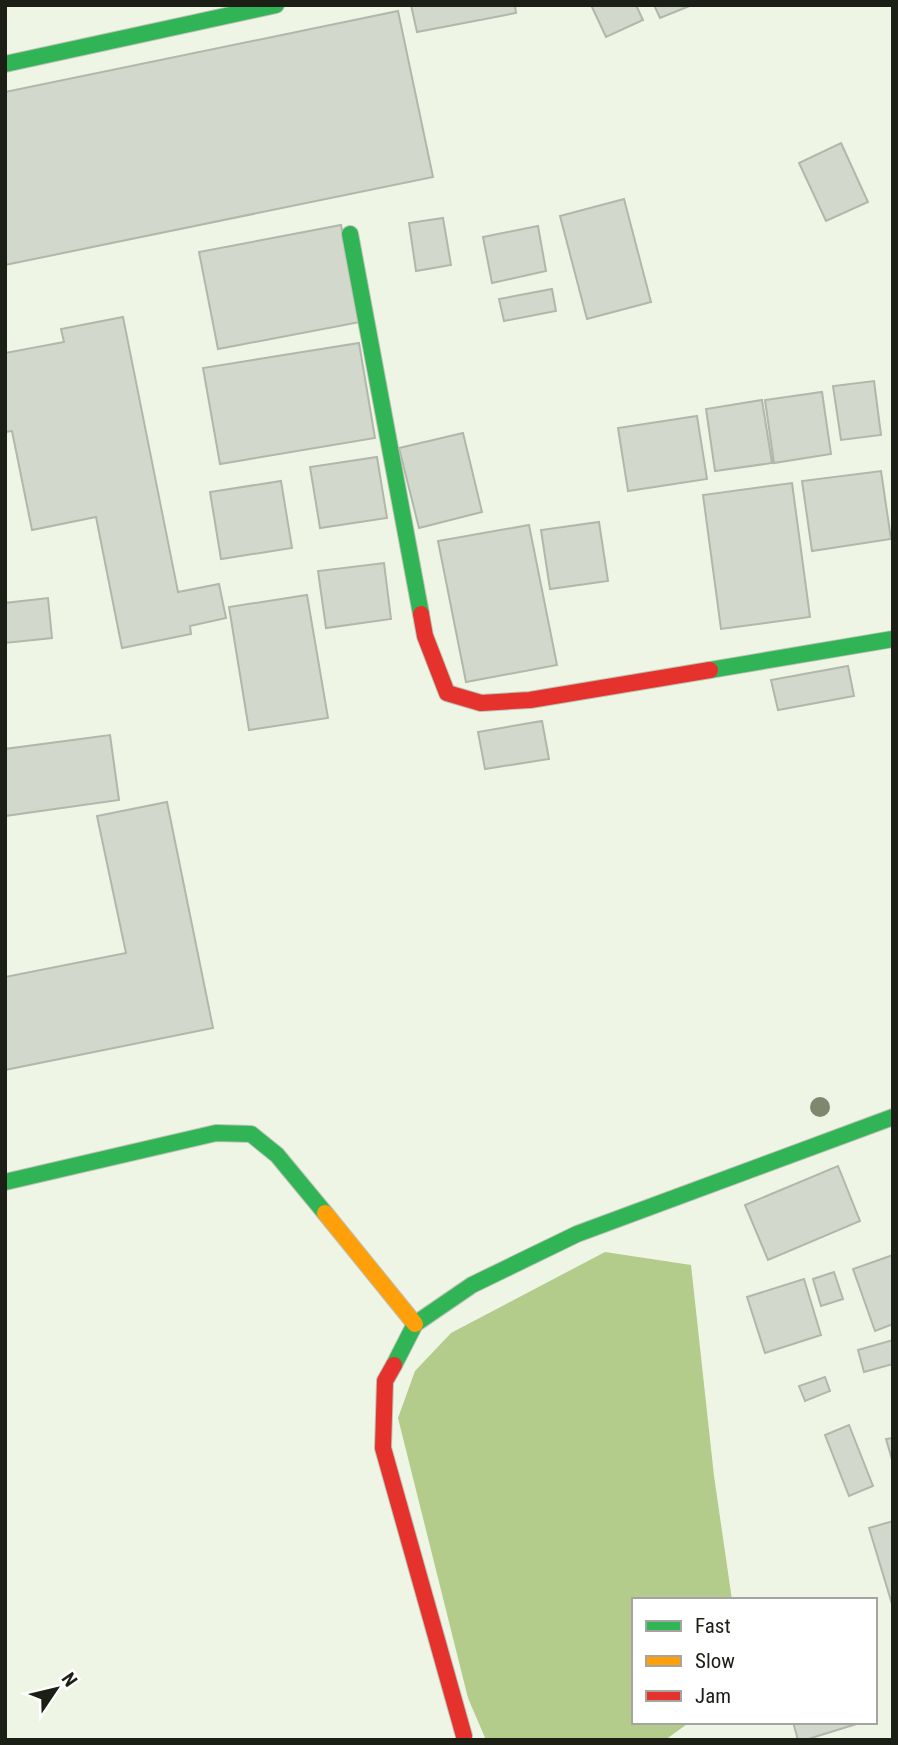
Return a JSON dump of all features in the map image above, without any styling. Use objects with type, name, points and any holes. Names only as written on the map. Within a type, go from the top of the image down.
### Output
[{"type":"street","points":[[5,64],[276,5]]},
{"type":"street","points":[[350,234],[425,636],[447,693],[481,704],[530,700],[893,639]]},
{"type":"street","points":[[464,1736],[383,1448],[385,1381],[415,1324],[472,1285],[577,1234],[893,1117]]},
{"type":"street","points":[[5,1182],[216,1133],[251,1134],[277,1155],[415,1324]]},
{"type":"shaded area","points":[[605,1252],[691,1265],[714,1476],[732,1598],[632,1598],[632,1724],[687,1724],[665,1740],[486,1740],[468,1698],[398,1418],[415,1371],[451,1333]]},
{"type":"building","points":[[411,5],[515,5],[516,13],[417,32]]},
{"type":"building","points":[[591,5],[636,5],[643,20],[606,37]]},
{"type":"building","points":[[654,5],[692,5],[660,18]]},
{"type":"building","points":[[398,11],[433,177],[5,265],[5,92]]},
{"type":"building","points":[[841,143],[868,202],[826,221],[799,163]]},
{"type":"building","points":[[624,199],[651,302],[587,319],[560,216]]},
{"type":"building","points":[[443,218],[451,265],[416,271],[409,223]]},
{"type":"building","points":[[341,225],[360,322],[218,349],[199,252]]},
{"type":"building","points":[[538,226],[546,271],[492,283],[483,237]]},
{"type":"building","points":[[552,289],[556,311],[504,321],[499,299]]},
{"type":"building","points":[[123,317],[178,592],[219,584],[226,618],[190,626],[191,634],[122,648],[96,517],[32,530],[12,431],[5,432],[5,353],[64,342],[61,329]]},
{"type":"building","points":[[359,343],[375,438],[220,464],[203,368]]},
{"type":"building","points":[[874,381],[881,435],[841,440],[833,386]]},
{"type":"building","points":[[822,392],[831,454],[774,463],[765,400]]},
{"type":"building","points":[[762,400],[772,463],[715,471],[706,409]]},
{"type":"building","points":[[697,416],[707,479],[628,491],[618,428]]},
{"type":"building","points":[[463,433],[482,512],[419,528],[399,448]]},
{"type":"building","points":[[377,457],[387,518],[320,528],[310,467]]},
{"type":"building","points":[[881,471],[891,539],[812,551],[802,481]]},
{"type":"building","points":[[281,481],[292,548],[221,559],[210,492]]},
{"type":"building","points":[[792,483],[810,617],[721,629],[703,495]]},
{"type":"building","points":[[599,522],[608,581],[550,589],[541,530]]},
{"type":"building","points":[[529,525],[557,665],[466,682],[438,541]]},
{"type":"building","points":[[384,563],[391,619],[326,628],[318,571]]},
{"type":"building","points":[[307,595],[328,718],[249,730],[229,607]]},
{"type":"building","points":[[48,598],[52,638],[5,643],[5,603]]},
{"type":"building","points":[[848,666],[854,696],[778,710],[771,680]]},
{"type":"building","points":[[542,721],[549,759],[485,769],[478,732]]},
{"type":"building","points":[[110,735],[119,800],[5,816],[5,749]]},
{"type":"building","points":[[167,802],[213,1028],[5,1070],[5,977],[126,953],[97,816]]},
{"type":"building","points":[[838,1166],[860,1221],[768,1260],[745,1205]]},
{"type":"building","points":[[893,1255],[893,1324],[875,1331],[853,1269]]},
{"type":"building","points":[[834,1272],[843,1299],[821,1306],[813,1279]]},
{"type":"building","points":[[804,1279],[821,1335],[765,1353],[747,1297]]},
{"type":"building","points":[[893,1340],[893,1364],[864,1372],[858,1350]]},
{"type":"building","points":[[825,1377],[830,1391],[805,1401],[799,1386]]},
{"type":"building","points":[[849,1425],[873,1486],[849,1496],[825,1435]]},
{"type":"building","points":[[893,1438],[893,1463],[886,1439]]},
{"type":"building","points":[[893,1521],[893,1604],[892,1604],[869,1528]]},
{"type":"building","points":[[794,1724],[857,1724],[805,1740],[798,1740]]},
{"type":"traffic: fast","points":[[5,64],[276,5]]},
{"type":"traffic: fast","points":[[350,234],[421,614]]},
{"type":"traffic: fast","points":[[710,670],[893,639]]},
{"type":"traffic: fast","points":[[394,1365],[415,1324],[472,1285],[577,1234],[893,1117]]},
{"type":"traffic: fast","points":[[5,1182],[216,1133],[251,1134],[277,1155],[325,1213]]},
{"type":"traffic: slow","points":[[325,1213],[415,1324]]},
{"type":"traffic: jam","points":[[421,614],[425,636],[447,693],[481,703],[530,700],[710,670]]},
{"type":"traffic: jam","points":[[394,1365],[385,1381],[383,1448],[464,1736]]}]
